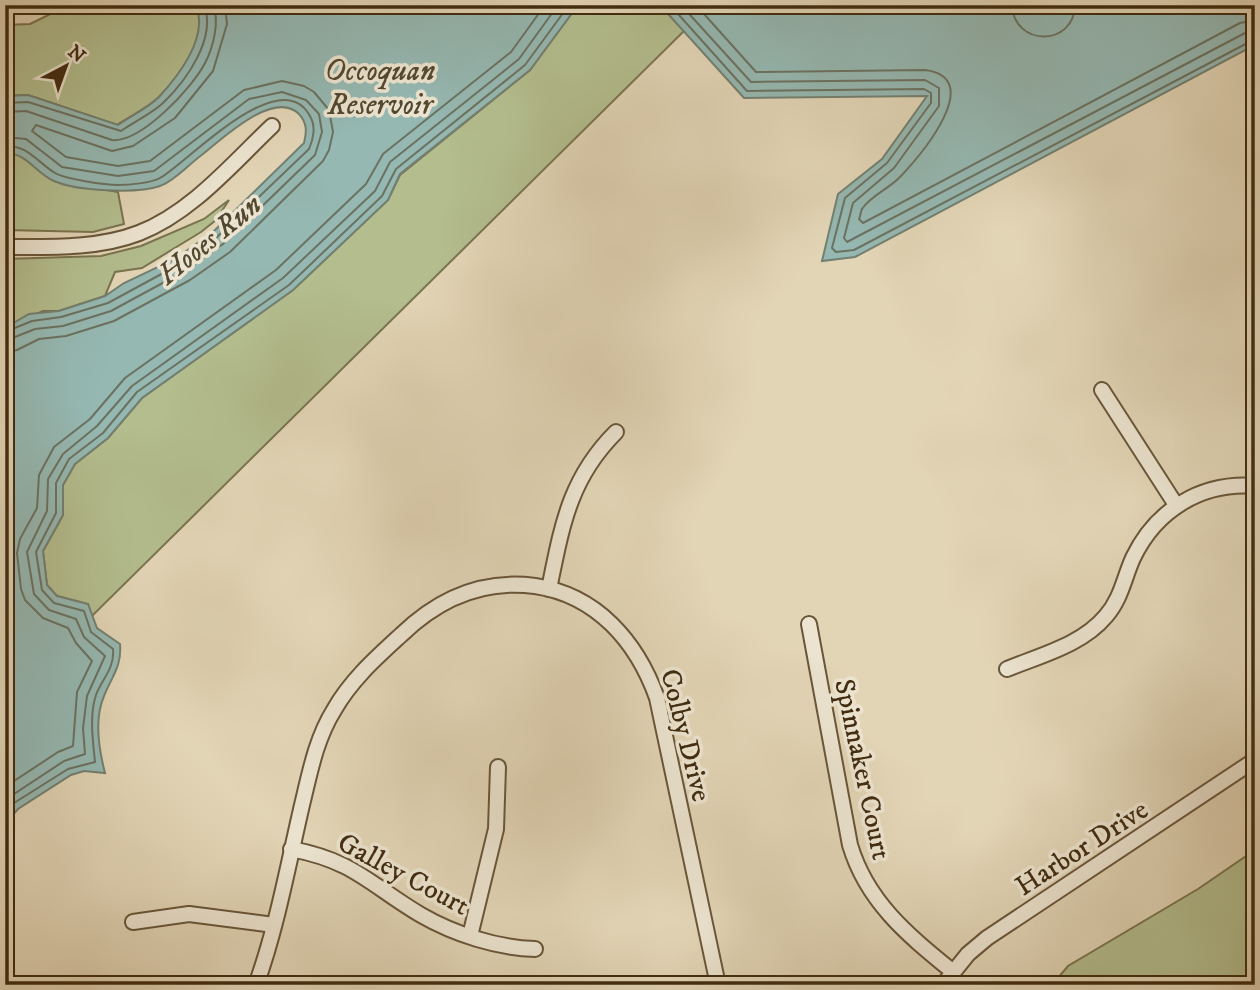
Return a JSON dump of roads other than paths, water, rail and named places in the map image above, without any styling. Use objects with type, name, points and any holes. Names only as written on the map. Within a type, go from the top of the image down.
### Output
[{"type":"street","points":[[5,247],[94,243],[136,234],[156,225],[192,200],[272,126]]},
{"type":"street","points":[[1102,390],[1176,505]]},
{"type":"street","points":[[549,589],[568,504],[592,458],[616,432]]},
{"type":"street","points":[[1007,669],[1083,637],[1097,627],[1117,601],[1144,538],[1165,512],[1211,490],[1255,486]]},
{"type":"street","name":"Colby Drive","points":[[256,985],[274,925],[322,733],[339,701],[361,672],[419,617],[454,596],[494,586],[549,589],[585,603],[608,620],[629,641],[649,674],[657,698],[718,985]]},
{"type":"street","name":"Spinnaker Court","points":[[809,624],[850,845],[861,874],[886,913],[953,971]]},
{"type":"street","name":"Harbor Drive","points":[[943,985],[953,971],[987,938],[1255,760]]},
{"type":"street","points":[[470,936],[496,829],[498,767]]},
{"type":"street","name":"Galley Court","points":[[291,849],[336,860],[357,870],[423,916],[470,936],[510,947],[535,949]]},
{"type":"street","points":[[133,922],[189,914],[274,925]]},
{"type":"water","name":"Occoquan Reservoir","points":[[196,5],[578,5],[530,70],[400,174],[388,200],[293,290],[142,398],[108,438],[75,464],[63,485],[63,515],[43,551],[47,585],[57,596],[88,604],[97,628],[120,644],[118,665],[99,714],[99,745],[105,773],[84,771],[71,775],[18,809],[5,824],[5,328],[29,314],[59,311],[105,296],[124,283],[175,259],[213,232],[304,143],[306,131],[299,114],[288,108],[276,108],[263,112],[235,128],[166,184],[122,191],[91,189],[54,181],[20,156],[5,153],[5,96],[28,95],[118,125],[155,101],[183,66],[196,42],[199,30]]},
{"type":"water","points":[[660,5],[1035,5],[1044,12],[1052,5],[1255,5],[1255,45],[855,257],[822,261],[838,194],[882,159],[927,96],[744,98]]},
{"type":"water label","name":"Hooes Run","points":[[209,239]]}]
